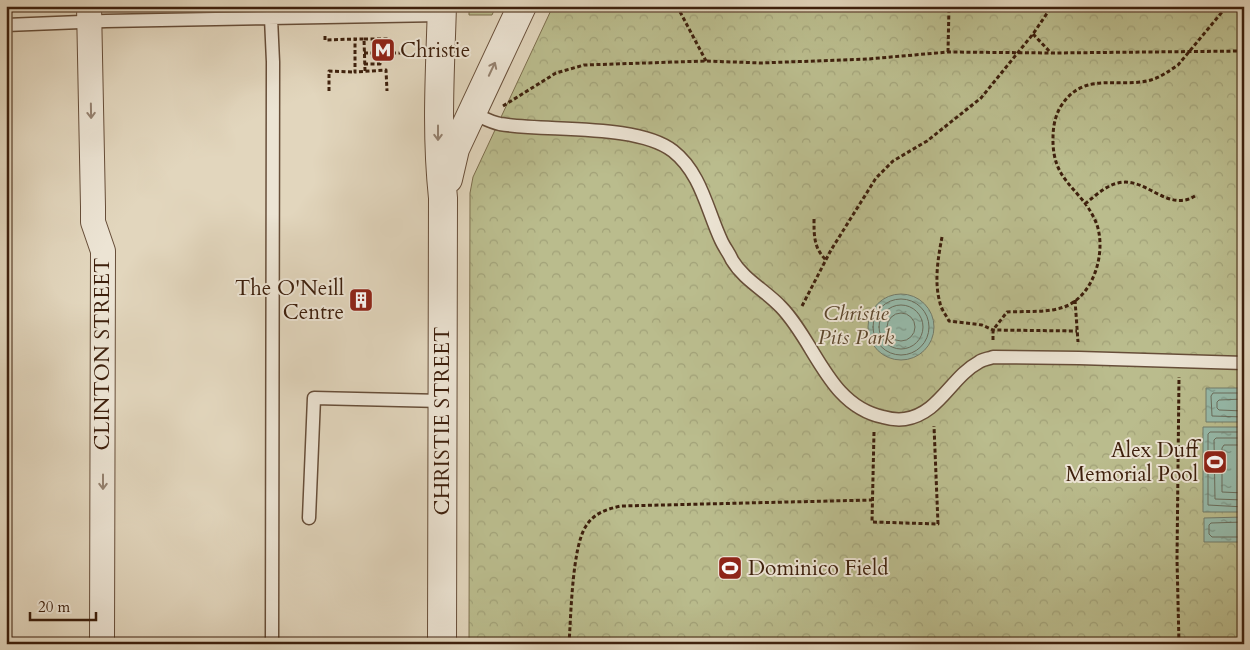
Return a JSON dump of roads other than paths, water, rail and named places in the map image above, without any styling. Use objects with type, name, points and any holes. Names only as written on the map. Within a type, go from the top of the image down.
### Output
[{"type":"street","name":"CHRISTIE STREET","points":[[442,198],[455,149],[522,6]]},
{"type":"street","name":"CHRISTIE STREET","points":[[441,11],[438,139],[442,198],[442,644]]},
{"type":"street","name":"CLINTON STREET","points":[[89,14],[93,222],[103,251],[102,644]]},
{"type":"lane","points":[[6,25],[89,14],[271,18],[441,11]]},
{"type":"lane","points":[[271,18],[273,62],[272,644]]},
{"type":"lane","points":[[472,113],[498,124],[623,134],[660,143],[673,150],[690,168],[700,185],[721,240],[744,276],[780,306],[793,321],[834,386],[850,402],[874,415],[890,419],[905,419],[922,413],[933,406],[963,374],[979,361],[993,357],[1244,363]]},
{"type":"lane","points":[[309,518],[314,398],[442,401]]},
{"type":"water","points":[[901,294],[914,296],[929,309],[932,314],[934,327],[932,340],[919,355],[914,358],[901,360],[888,358],[873,345],[870,340],[868,327],[870,314],[883,299],[888,296]]},
{"type":"water","points":[[1206,388],[1244,388],[1244,422],[1206,422]]},
{"type":"water","points":[[1203,427],[1244,427],[1244,512],[1203,512]]},
{"type":"water","points":[[1244,517],[1244,542],[1204,542],[1204,518]]},
{"type":"place","name":"Christie","points":[[383,50]]},
{"type":"place","name":"The O'Neill Centre","points":[[361,300]]},
{"type":"place","name":"Alex Duff Memorial Pool","points":[[1215,462]]},
{"type":"place","name":"Dominico Field","points":[[730,568]]},
{"type":"park label","name":"Christie Pits Park","points":[[856,325]]}]
